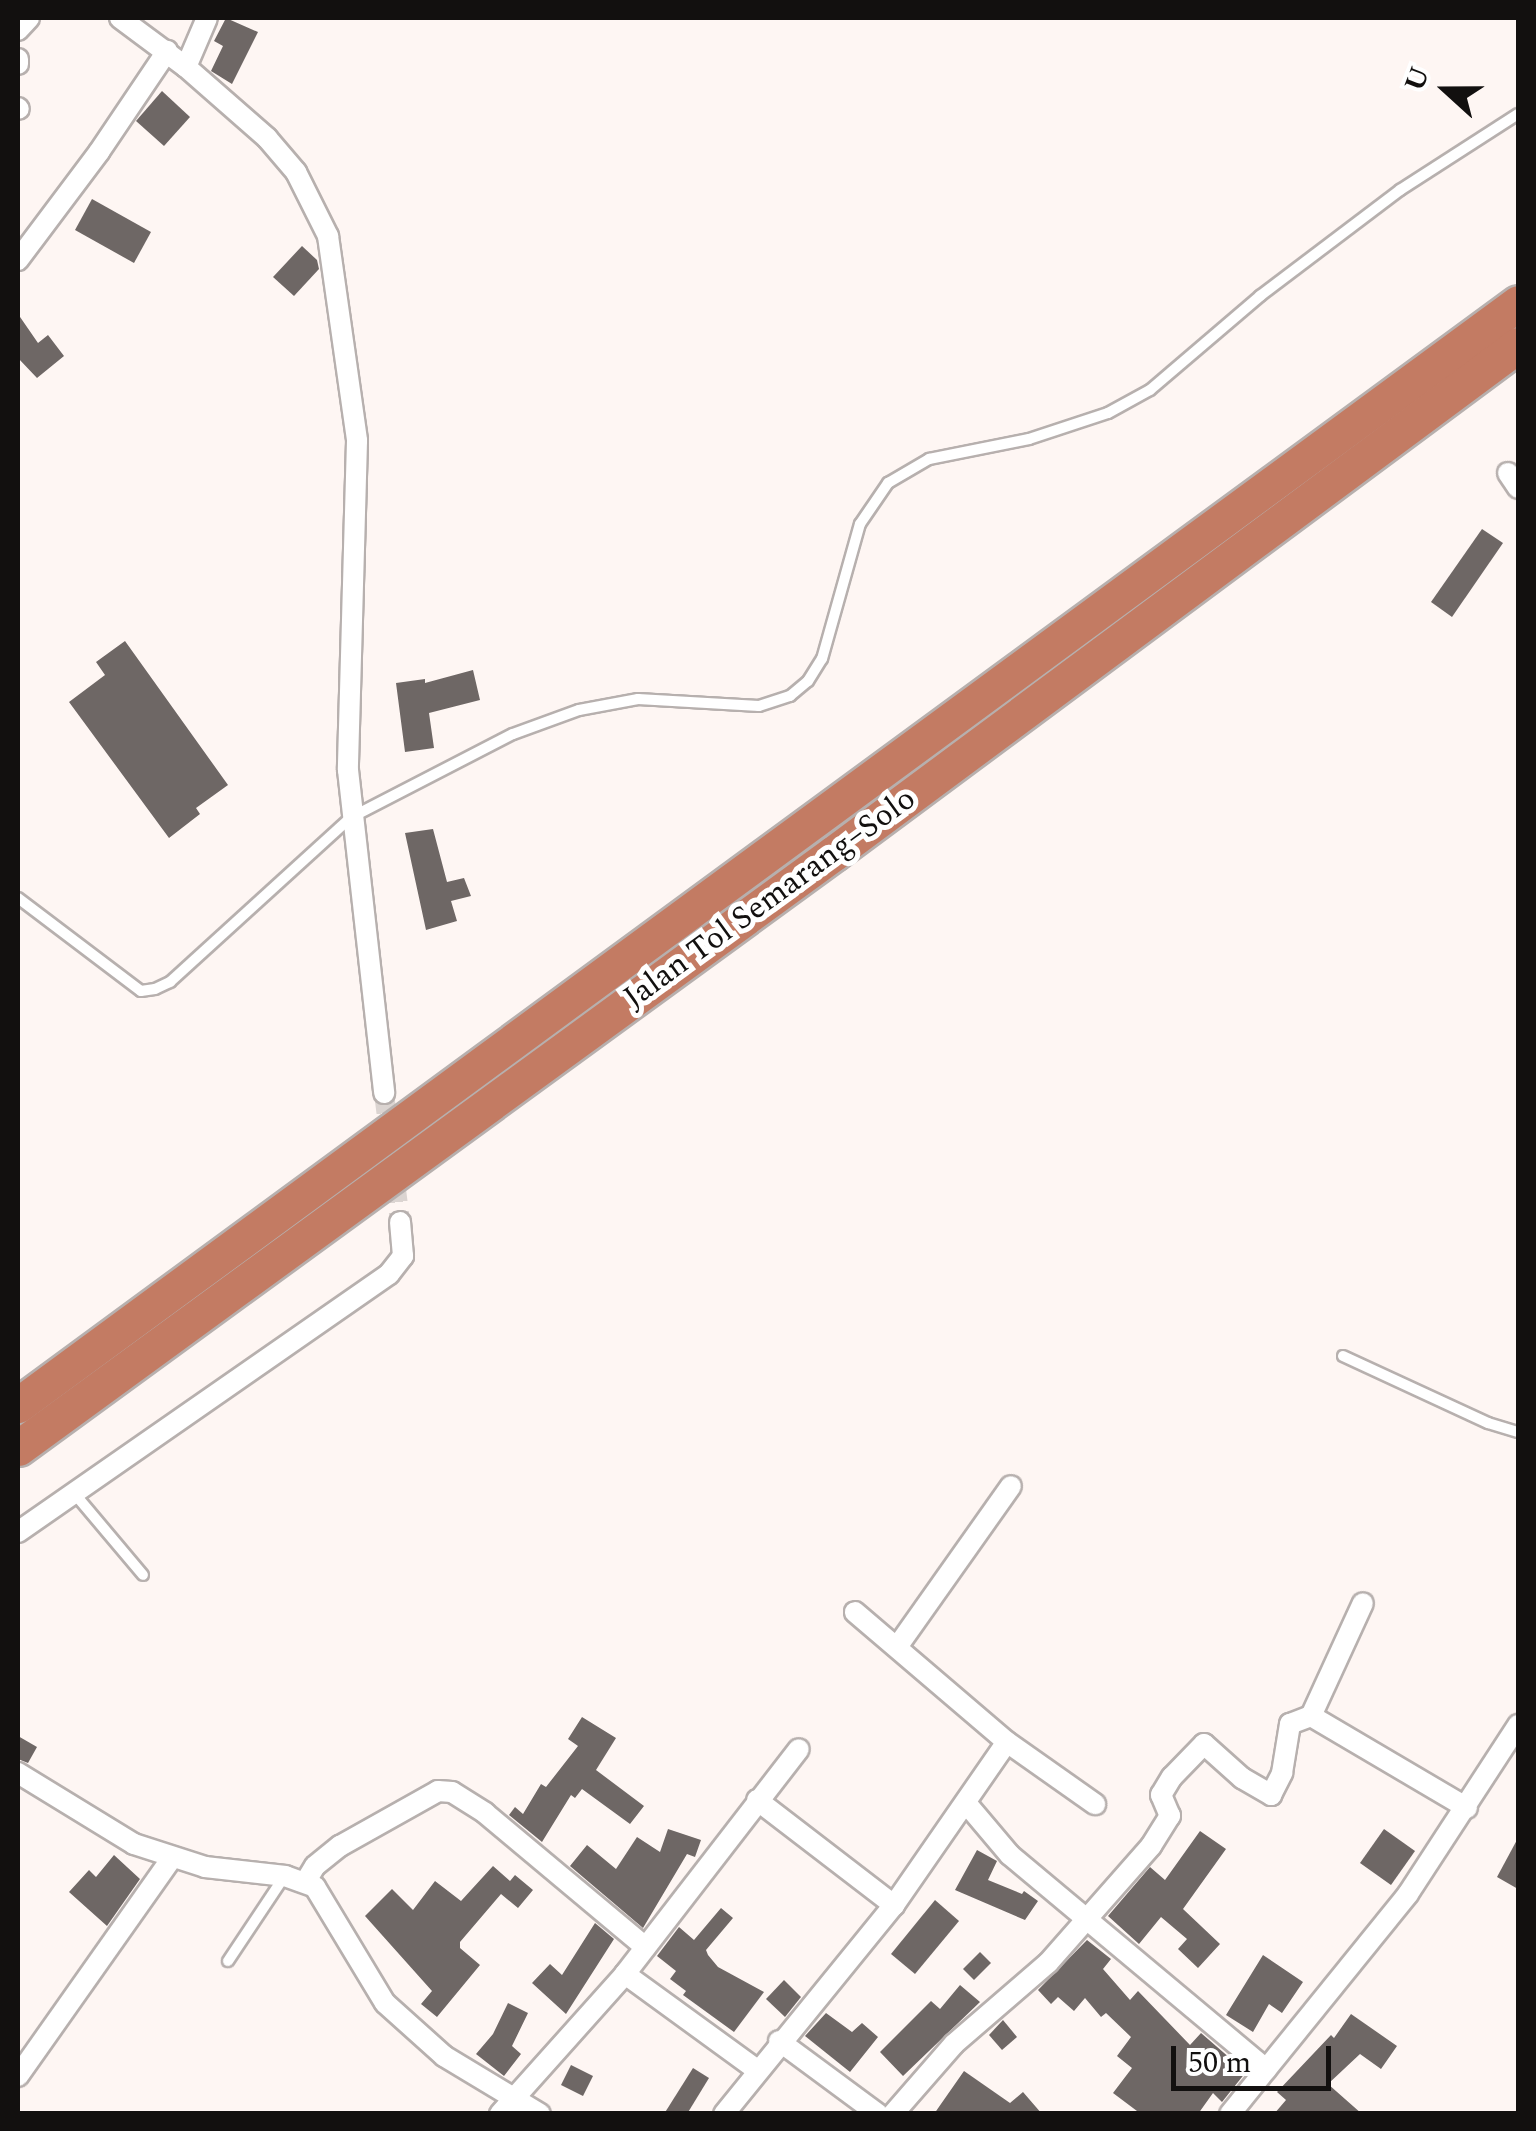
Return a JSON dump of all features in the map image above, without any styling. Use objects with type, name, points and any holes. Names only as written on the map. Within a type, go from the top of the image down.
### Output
[{"type":"highway","name":"Jalan Tol Semarang–Solo","points":[[18,1405],[1518,303]]},
{"type":"highway","name":"Jalan Tol Semarang–Solo","points":[[18,1448],[834,853],[1518,345]]},
{"type":"street","points":[[18,30],[29,18]]},
{"type":"street","points":[[120,18],[167,51],[267,138],[296,172],[328,236],[357,441],[350,818],[384,1094]]},
{"type":"street","points":[[186,67],[207,18]]},
{"type":"street","points":[[18,260],[99,152],[167,51]]},
{"type":"street","points":[[18,1532],[390,1274],[403,1256],[400,1222]]},
{"type":"street","points":[[897,1647],[1012,1486]]},
{"type":"street","points":[[893,2114],[954,2044],[1048,1962],[1165,1827],[1170,1816],[1161,1796],[1204,1744],[1242,1778],[1271,1795],[1282,1773],[1290,1724],[1311,1716],[1363,1602]]},
{"type":"street","points":[[854,1612],[1007,1742],[1095,1804]]},
{"type":"street","points":[[1311,1716],[1467,1808]]},
{"type":"street","points":[[1234,2112],[1408,1894],[1518,1726]]},
{"type":"street","points":[[724,2114],[779,2041],[894,1905],[1007,1742]]},
{"type":"street","points":[[508,2107],[624,1974],[798,1750]]},
{"type":"street","points":[[18,1774],[134,1844],[172,1858],[306,1881],[321,1894],[365,1976],[385,2003],[508,2107],[540,2114]]},
{"type":"street","points":[[306,1881],[315,1866],[340,1846],[438,1791],[452,1792],[485,1812],[644,1946]]},
{"type":"street","points":[[757,1800],[894,1905]]},
{"type":"street","points":[[966,1803],[1010,1855],[1266,2070]]},
{"type":"street","points":[[18,2076],[172,1858]]},
{"type":"street","points":[[624,1974],[757,2070]]},
{"type":"street","points":[[779,2041],[878,2114]]},
{"type":"lane","points":[[18,898],[141,990],[155,989],[170,982],[350,818],[513,734],[579,710],[638,699],[759,706],[790,696],[808,682],[822,660],[860,524],[888,483],[929,459],[1029,439],[1108,413],[1150,390],[1260,296],[1384,202],[1518,114]]},
{"type":"lane","points":[[1343,1356],[1488,1423],[1518,1432]]},
{"type":"lane","points":[[73,1492],[143,1575]]},
{"type":"lane","points":[[228,1961],[284,1876]]},
{"type":"building","points":[[226,18],[258,32],[232,84],[211,71],[223,46],[214,41]]},
{"type":"building","points":[[162,91],[190,117],[164,146],[136,121]]},
{"type":"building","points":[[92,199],[151,232],[134,263],[75,230]]},
{"type":"building","points":[[302,246],[317,260],[319,269],[294,296],[273,277]]},
{"type":"building","points":[[18,314],[38,343],[48,335],[64,356],[37,378],[18,358]]},
{"type":"building","points":[[1482,529],[1503,543],[1452,617],[1431,602]]},
{"type":"building","points":[[125,641],[228,785],[196,808],[200,814],[169,838],[69,702],[105,675],[96,662]]},
{"type":"building","points":[[473,670],[480,700],[429,713],[434,748],[405,752],[396,683],[425,679],[425,683]]},
{"type":"building","points":[[433,829],[447,882],[464,878],[471,896],[451,901],[457,921],[426,930],[405,833]]},
{"type":"building","points":[[582,1717],[616,1738],[596,1770],[644,1806],[630,1824],[582,1789],[575,1798],[571,1795],[542,1842],[509,1815],[515,1807],[523,1814],[541,1784],[546,1787],[578,1746],[568,1739]]},
{"type":"building","points":[[18,1736],[37,1747],[28,1763],[18,1759]]},
{"type":"building","points":[[668,1829],[701,1840],[695,1857],[687,1854],[643,1928],[570,1866],[587,1845],[616,1869],[637,1837],[660,1852]]},
{"type":"building","points":[[1384,1829],[1415,1851],[1391,1885],[1360,1863]]},
{"type":"building","points":[[1200,1831],[1226,1849],[1183,1909],[1220,1944],[1198,1968],[1178,1949],[1187,1939],[1161,1917],[1139,1944],[1108,1916],[1150,1867],[1165,1880]]},
{"type":"building","points":[[1518,1838],[1518,1889],[1497,1877]]},
{"type":"building","points":[[977,1850],[997,1861],[988,1880],[1022,1894],[1024,1891],[1038,1901],[1025,1920],[955,1890]]},
{"type":"building","points":[[114,1855],[140,1879],[107,1926],[69,1892],[89,1870],[96,1877]]},
{"type":"building","points":[[493,1866],[510,1881],[515,1875],[533,1890],[518,1908],[501,1894],[460,1942],[460,1948],[480,1965],[437,2017],[421,2004],[432,1991],[365,1916],[392,1889],[413,1910],[435,1881],[461,1901]]},
{"type":"building","points":[[935,1900],[959,1921],[915,1974],[891,1954]]},
{"type":"building","points":[[721,1908],[733,1918],[706,1950],[708,1955],[718,1967],[764,1992],[734,2032],[683,1995],[686,1991],[670,1979],[676,1971],[657,1956],[679,1927],[694,1940]]},
{"type":"building","points":[[595,1923],[614,1939],[566,2014],[532,1983],[550,1964],[562,1975]]},
{"type":"building","points":[[1087,1940],[1111,1959],[1103,1969],[1130,2000],[1138,1991],[1190,2045],[1201,2033],[1246,2072],[1222,2102],[1213,2093],[1198,2114],[1141,2114],[1113,2093],[1132,2068],[1117,2056],[1131,2037],[1106,2013],[1101,2017],[1085,1998],[1074,2011],[1058,1997],[1051,2004],[1038,1990]]},
{"type":"building","points":[[980,1952],[991,1963],[974,1980],[963,1969]]},
{"type":"building","points":[[1263,1955],[1303,1982],[1282,2013],[1269,2004],[1253,2032],[1226,2015]]},
{"type":"building","points":[[784,1980],[801,1997],[785,2017],[766,1999]]},
{"type":"building","points":[[960,1985],[980,2002],[903,2076],[880,2052],[931,2001],[940,2009]]},
{"type":"building","points":[[508,2003],[528,2013],[512,2046],[521,2054],[504,2076],[476,2054],[493,2034]]},
{"type":"building","points":[[826,2013],[852,2032],[862,2023],[878,2037],[850,2072],[805,2036]]},
{"type":"building","points":[[1351,2014],[1397,2046],[1381,2069],[1360,2054],[1328,2084],[1362,2114],[1274,2114],[1286,2100],[1277,2092],[1331,2035],[1334,2038]]},
{"type":"building","points":[[1003,2020],[1017,2037],[1002,2050],[989,2035]]},
{"type":"building","points":[[571,2065],[593,2076],[583,2096],[561,2085]]},
{"type":"building","points":[[693,2068],[709,2078],[687,2114],[664,2114]]},
{"type":"building","points":[[964,2071],[1010,2103],[1023,2092],[1042,2114],[934,2114]]},
{"type":"tunnel","points":[[384,1093],[400,1222]]}]
